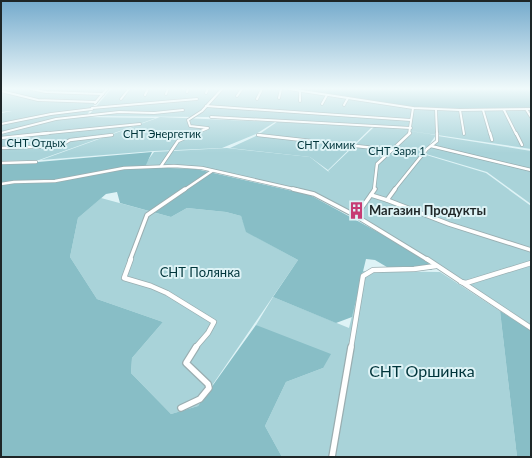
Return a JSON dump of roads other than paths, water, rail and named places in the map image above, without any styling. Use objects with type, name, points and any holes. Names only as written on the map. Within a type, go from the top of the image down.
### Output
[{"type":"street","points":[[1,124],[50,114],[80,110]]},
{"type":"street","points":[[88,116],[91,110]]},
{"type":"street","points":[[1,133],[56,119],[119,112],[154,113],[179,110]]},
{"type":"street","points":[[161,166],[173,151],[175,143],[208,128],[190,126],[188,120],[194,118],[202,110]]},
{"type":"street","points":[[270,110],[411,120]]},
{"type":"street","points":[[356,216],[375,189],[377,164],[410,133],[413,110]]},
{"type":"street","points":[[388,200],[410,169],[436,141],[438,136],[436,110]]},
{"type":"street","points":[[460,110],[464,134]]},
{"type":"street","points":[[483,110],[492,140]]},
{"type":"street","points":[[504,110],[522,145]]},
{"type":"street","points":[[211,116],[411,128]]},
{"type":"street","points":[[1,138],[140,124]]},
{"type":"street","points":[[1,148],[60,146],[70,140],[112,135]]},
{"type":"street","points":[[258,135],[392,150]]},
{"type":"street","points":[[431,146],[531,170]]},
{"type":"street","points":[[1,163],[36,162]]},
{"type":"street","points":[[1,184],[14,182],[55,181],[124,168],[161,166],[202,168],[314,194],[356,216],[531,328]]},
{"type":"street","points":[[181,408],[200,399],[209,388],[208,384],[186,363],[189,356],[205,337],[214,322],[152,286],[130,281],[124,278],[147,215],[209,172],[213,171]]},
{"type":"street","points":[[372,195],[449,224],[531,250]]},
{"type":"street","points":[[459,282],[466,283],[531,263]]},
{"type":"street","points":[[332,457],[363,276],[373,270],[436,266]]},
{"type":"place","name":"Магазин Продукты","points":[[356,210]]},
{"type":"park label","name":"СНТ Энергетик","points":[[162,134]]},
{"type":"park label","name":"СНТ Отдых","points":[[36,143]]},
{"type":"park label","name":"СНТ Химик","points":[[326,145]]},
{"type":"park label","name":"СНТ Заря 1","points":[[397,151]]},
{"type":"park label","name":"СНТ Полянка","points":[[200,272]]},
{"type":"park label","name":"СНТ Оршинка","points":[[422,371]]}]
